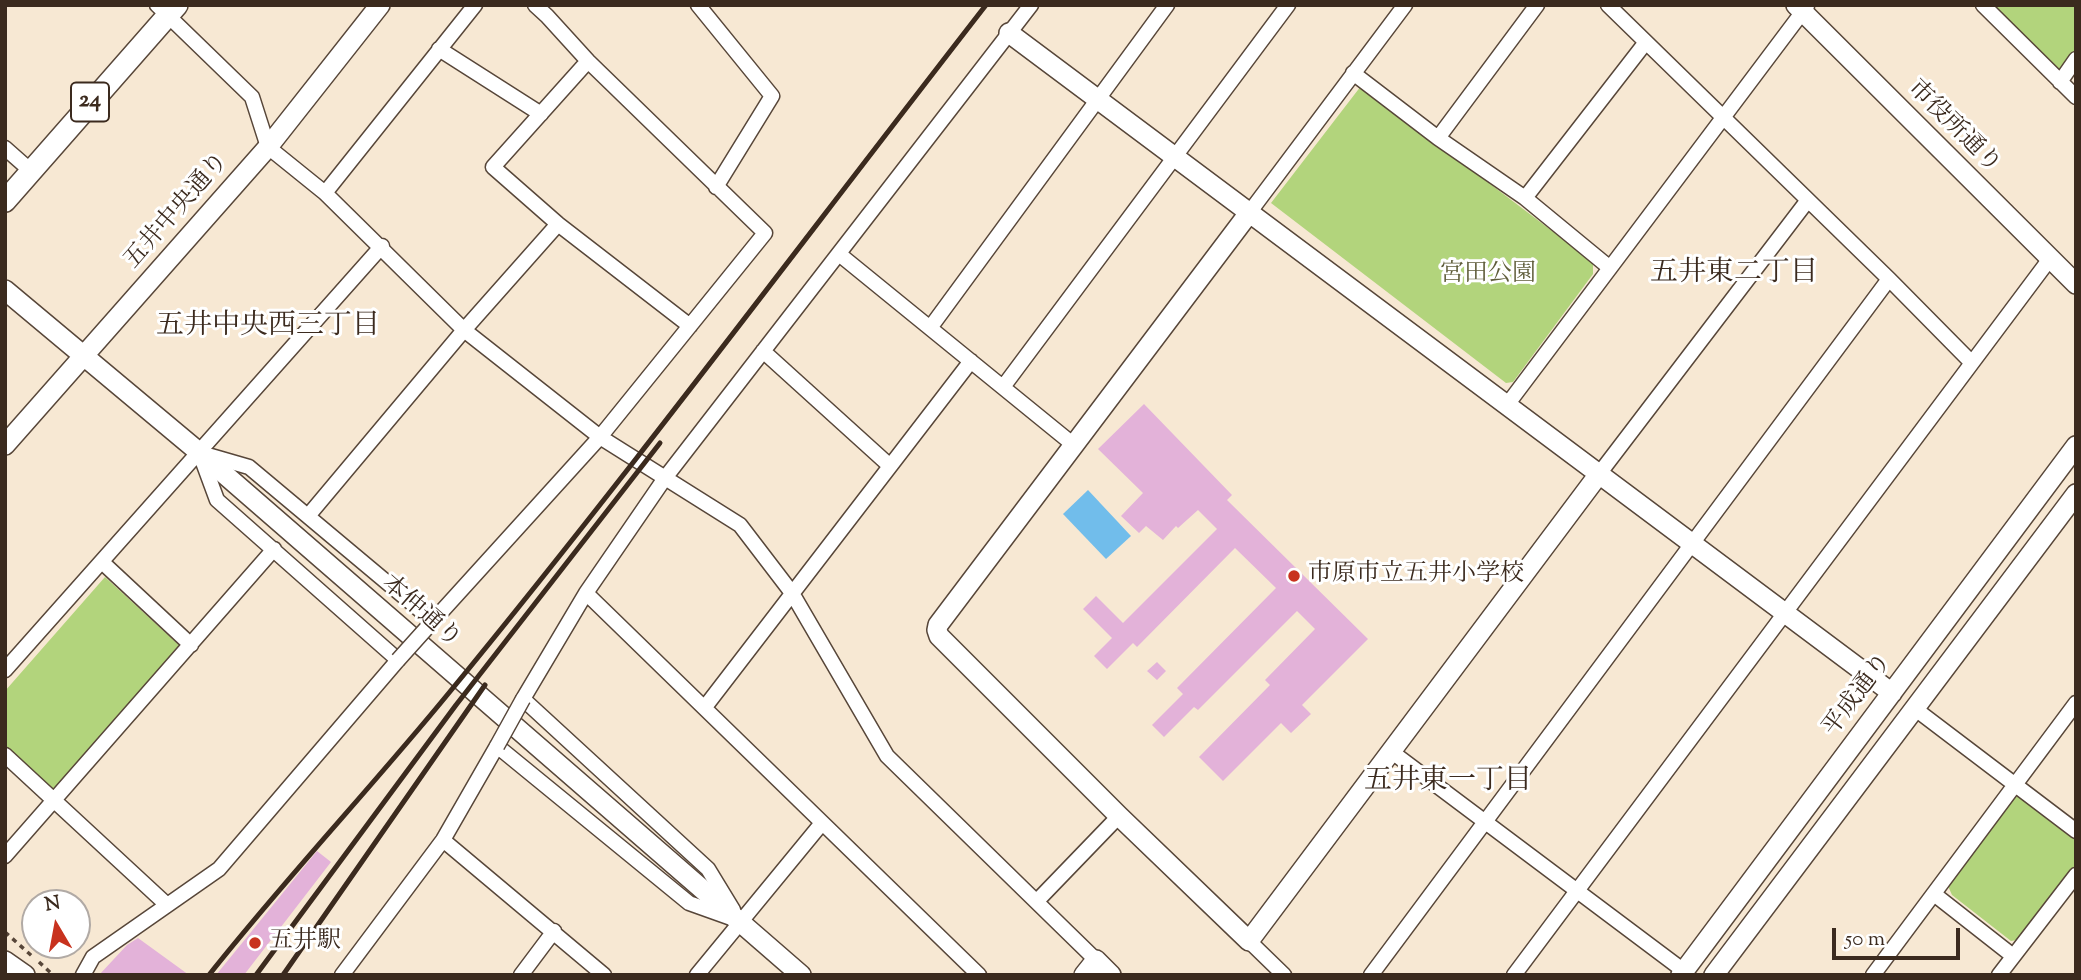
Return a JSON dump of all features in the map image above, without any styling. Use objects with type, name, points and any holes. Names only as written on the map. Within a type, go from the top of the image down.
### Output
[{"type":"main road","name":"24","points":[[5,201],[167,9]]},
{"type":"street","name":"五井中央通り","points":[[5,445],[268,146],[380,5]]},
{"type":"street","points":[[326,193],[475,5]]},
{"type":"street","points":[[83,975],[93,957],[219,869],[398,660],[600,437],[765,233],[589,61],[550,10],[535,5]]},
{"type":"street","points":[[698,5],[772,96],[716,187]]},
{"type":"street","points":[[342,975],[443,840],[586,593],[666,478],[1031,5]]},
{"type":"street","points":[[930,328],[1167,5]]},
{"type":"street","points":[[1003,387],[1288,5]]},
{"type":"street","points":[[1284,975],[1119,816],[939,636],[937,630],[938,625],[1405,5]]},
{"type":"street","points":[[1438,138],[1537,5]]},
{"type":"street","points":[[1608,5],[1971,362]]},
{"type":"street","points":[[1983,5],[2076,97]]},
{"type":"street","points":[[1507,405],[1802,7]]},
{"type":"street","name":"市役所通り","points":[[1802,7],[2049,260],[2076,284]]},
{"type":"street","points":[[167,9],[253,97],[268,146],[326,193],[464,330],[600,437],[740,525],[792,593],[887,756],[1037,901],[1090,967],[1111,975]]},
{"type":"street","points":[[1009,33],[1892,693]]},
{"type":"street","points":[[1525,198],[1646,42]]},
{"type":"street","points":[[439,49],[541,114]]},
{"type":"street","points":[[2060,82],[2076,59]]},
{"type":"street","points":[[589,61],[493,167],[558,224],[690,326]]},
{"type":"street","points":[[1353,73],[1438,138],[1525,198],[1610,268]]},
{"type":"street","points":[[5,148],[31,171]]},
{"type":"street","points":[[1249,941],[1808,200]]},
{"type":"street","points":[[309,516],[464,330],[558,224]]},
{"type":"street","points":[[5,670],[382,246]]},
{"type":"street","points":[[839,254],[1075,446]]},
{"type":"street","points":[[1514,975],[2049,260]]},
{"type":"street","points":[[1371,975],[1889,279]]},
{"type":"street","name":"本仲通り","points":[[5,290],[200,453],[801,975]]},
{"type":"street","points":[[763,351],[890,466]]},
{"type":"street","points":[[705,706],[971,361]]},
{"type":"street","name":"平成通り","points":[[1683,973],[2076,446]]},
{"type":"street","points":[[200,453],[249,467],[433,621]]},
{"type":"street","points":[[200,453],[217,499],[398,660]]},
{"type":"street","points":[[1714,975],[2076,494]]},
{"type":"street","points":[[5,856],[274,549]]},
{"type":"street","points":[[102,562],[191,645]]},
{"type":"street","points":[[586,593],[979,975]]},
{"type":"street","points":[[523,699],[708,870],[740,922]]},
{"type":"street","points":[[1873,975],[2076,703]]},
{"type":"street","points":[[1914,708],[2076,831]]},
{"type":"street","points":[[497,746],[689,903],[740,922]]},
{"type":"street","points":[[1392,752],[1683,973]]},
{"type":"street","points":[[5,755],[166,904]]},
{"type":"street","points":[[1037,901],[1119,816]]},
{"type":"street","points":[[697,975],[822,823]]},
{"type":"street","points":[[443,840],[604,975]]},
{"type":"street","points":[[1999,975],[2076,875]]},
{"type":"street","points":[[1934,894],[2013,956]]},
{"type":"street","points":[[521,975],[554,931]]},
{"type":"street","points":[[5,961],[25,975]]},
{"type":"path","points":[[5,932],[53,975]]},
{"type":"green space","points":[[1983,5],[2076,5],[2076,60],[2060,82]]},
{"type":"green space","name":"宮田公園","points":[[1361,86],[1593,262],[1593,274],[1513,382],[1506,383],[1271,203]]},
{"type":"green space","points":[[105,577],[181,647],[54,791],[5,745],[5,691]]},
{"type":"green space","points":[[2012,797],[2019,797],[2076,840],[2076,864],[2017,940],[2011,941],[1952,895],[1948,886]]},
{"type":"water","points":[[1088,490],[1131,536],[1106,559],[1063,514]]},
{"type":"building","points":[[1144,404],[1232,495],[1227,500],[1368,639],[1302,705],[1311,714],[1291,733],[1281,723],[1223,781],[1199,757],[1270,685],[1265,680],[1315,629],[1297,611],[1198,710],[1194,707],[1164,737],[1152,725],[1183,694],[1177,688],[1276,588],[1235,548],[1137,647],[1133,643],[1107,669],[1094,656],[1112,638],[1083,609],[1096,596],[1123,623],[1217,529],[1198,510],[1178,528],[1176,526],[1163,540],[1146,526],[1139,533],[1121,516],[1143,493],[1098,449]]},
{"type":"building","points":[[1157,662],[1166,671],[1157,680],[1147,671]]},
{"type":"building","name":"五井駅","points":[[317,851],[331,862],[244,975],[216,975]]},
{"type":"building","points":[[138,938],[189,975],[99,975],[127,945]]},
{"type":"railway","points":[[209,975],[517,609],[986,5]]},
{"type":"railway","points":[[256,975],[456,705],[660,443]]},
{"type":"railway","points":[[283,975],[485,685]]},
{"type":"place","name":"市原市立五井小学校","points":[[1294,576]]},
{"type":"place","name":"五井駅","points":[[255,943]]},
{"type":"district","name":"五井東二丁目","points":[[1734,275]]},
{"type":"district","name":"五井中央西三丁目","points":[[268,328]]},
{"type":"district","name":"五井東一丁目","points":[[1448,783]]}]
